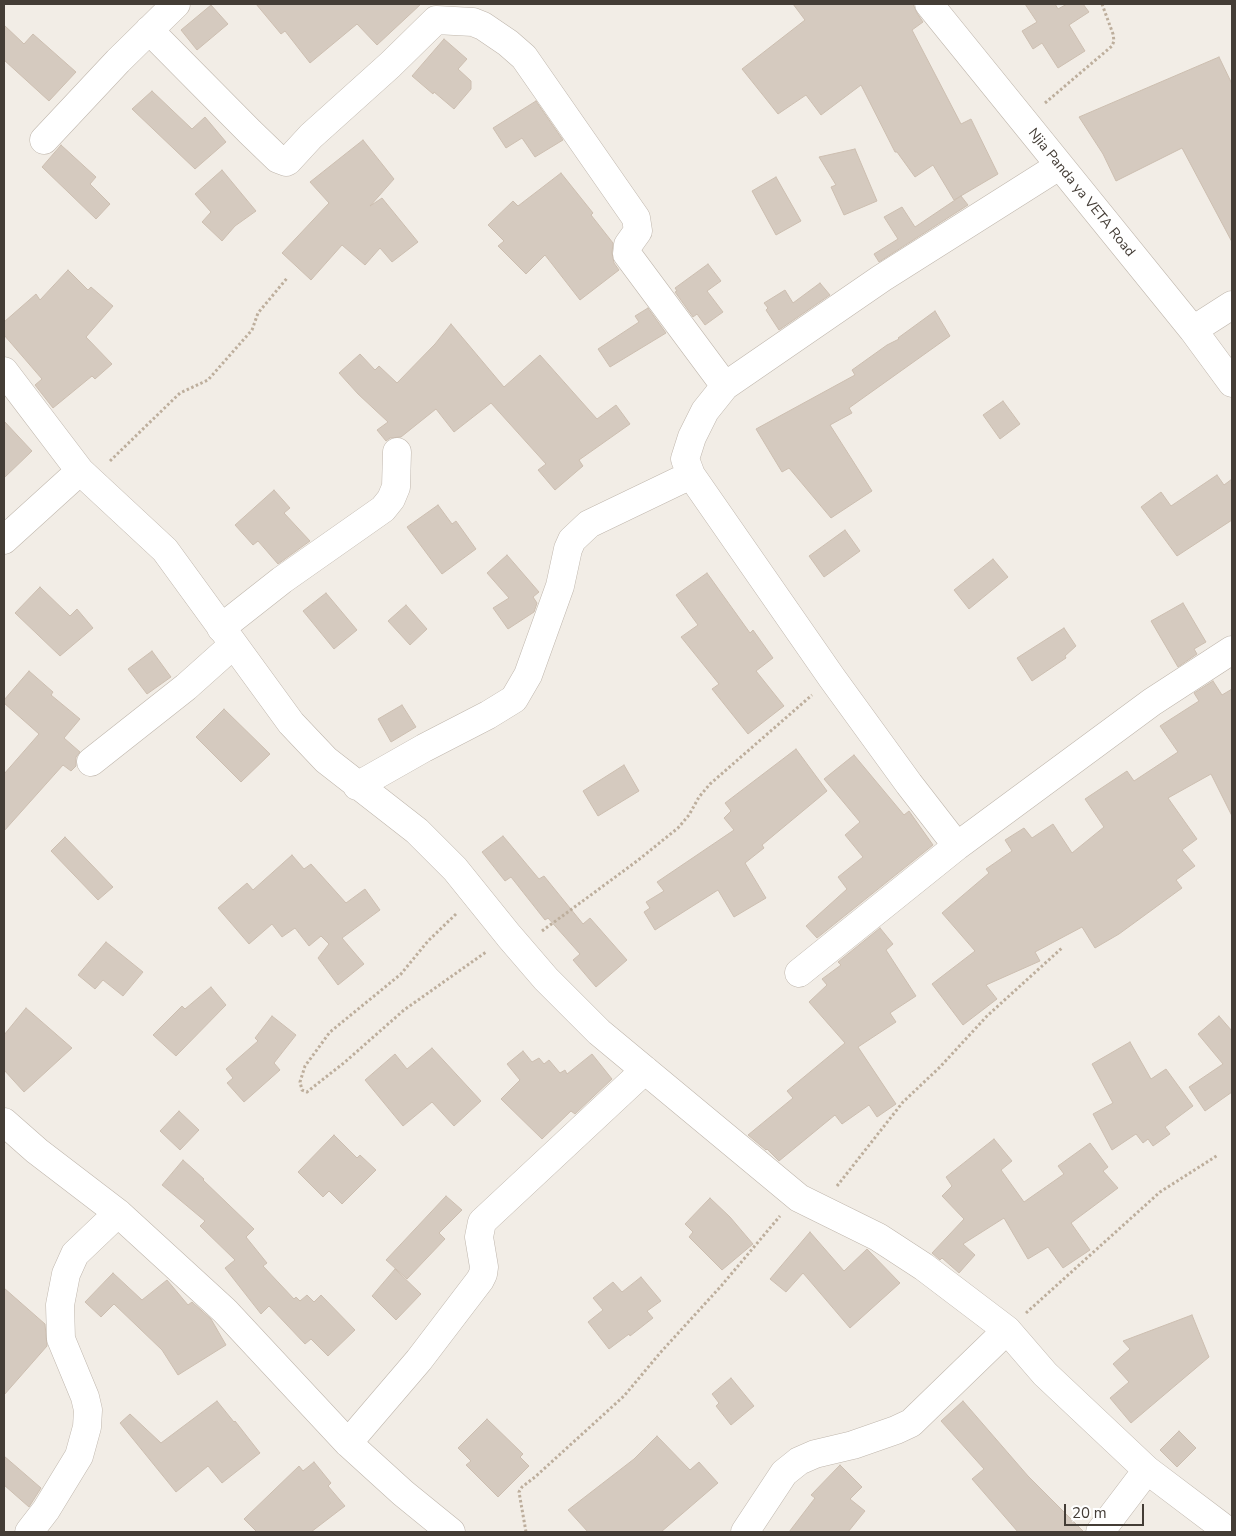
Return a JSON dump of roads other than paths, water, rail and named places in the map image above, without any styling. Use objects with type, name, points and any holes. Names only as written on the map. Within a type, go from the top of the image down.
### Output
[{"type":"street","points":[[44,140],[118,61],[176,4]]},
{"type":"street","name":"Njia Panda ya VETA Road","points":[[929,4],[1193,330],[1232,383]]},
{"type":"street","points":[[149,30],[278,159],[286,162],[311,136],[390,65],[436,20],[473,22],[483,26],[508,43],[524,57],[636,218],[638,231],[628,245],[627,254],[725,386]]},
{"type":"street","points":[[958,846],[909,784],[832,678],[691,476],[685,459],[692,437],[705,411],[725,386],[882,278],[1059,166]]},
{"type":"street","points":[[1193,330],[1232,305]]},
{"type":"street","points":[[4,371],[85,476],[165,550],[291,723],[326,760],[417,831],[455,869],[546,979],[600,1032],[808,1202],[894,1247],[924,1267],[1007,1330],[1045,1374],[1147,1470],[1229,1532]]},
{"type":"street","points":[[91,762],[186,687],[227,637],[282,580],[383,509],[392,499],[396,487],[397,452]]},
{"type":"street","points":[[4,540],[85,476]]},
{"type":"street","points":[[357,786],[514,699],[528,675],[560,586],[568,549],[572,540],[589,524],[691,476]]},
{"type":"street","points":[[800,973],[958,846],[1152,702],[1232,650]]},
{"type":"street","points":[[348,1443],[419,1360],[480,1280],[484,1267],[479,1237],[482,1222],[646,1070]]},
{"type":"street","points":[[4,1122],[37,1151],[118,1213],[225,1311],[348,1443],[451,1532]]},
{"type":"street","points":[[29,1532],[46,1510],[79,1456],[87,1427],[88,1410],[85,1397],[61,1339],[60,1304],[66,1274],[75,1254],[118,1213]]},
{"type":"street","points":[[745,1532],[784,1473],[799,1461],[814,1454],[854,1445],[911,1423],[1007,1330]]},
{"type":"street","points":[[1100,1532],[1147,1470]]}]
